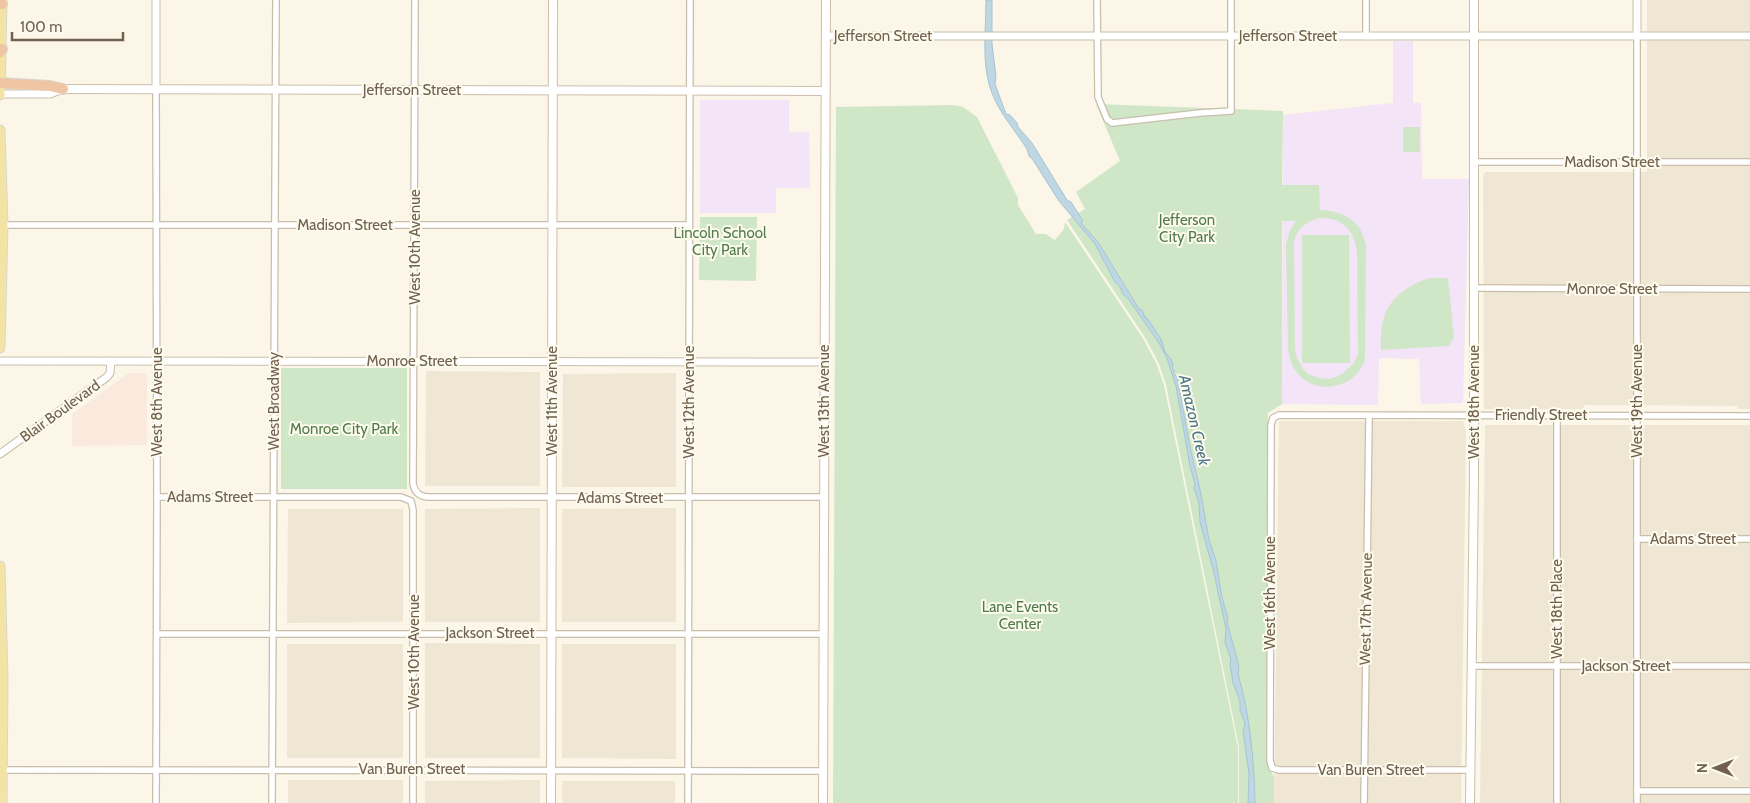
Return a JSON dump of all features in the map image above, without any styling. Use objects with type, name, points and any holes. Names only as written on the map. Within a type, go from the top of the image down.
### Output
[{"type":"highway","points":[[0,83],[50,86],[63,90]]},
{"type":"main road","name":"West 11th Avenue","points":[[551,803],[553,0]]},
{"type":"main road","name":"West 13th Avenue","points":[[823,803],[826,0]]},
{"type":"main road","name":"West 18th Avenue","points":[[1470,803],[1474,415],[1474,0]]},
{"type":"main road","points":[[0,95],[2,1]]},
{"type":"main road","name":"Jefferson Street","points":[[63,90],[690,90],[825,92]]},
{"type":"main road","points":[[0,130],[0,348]]},
{"type":"main road","points":[[0,566],[2,614],[2,803]]},
{"type":"street","name":"West 8th Avenue","points":[[156,0],[156,803]]},
{"type":"street","name":"West Broadway","points":[[272,803],[276,0]]},
{"type":"street","name":"West 10th Avenue","points":[[415,0],[413,484],[418,493]]},
{"type":"street","name":"West 12th Avenue","points":[[688,803],[690,0]]},
{"type":"street","points":[[1097,0],[1098,97],[1109,122],[1115,123],[1231,111],[1231,0]]},
{"type":"street","points":[[1366,0],[1366,36]]},
{"type":"street","name":"West 19th Avenue","points":[[1637,0],[1637,803]]},
{"type":"street","name":"Jefferson Street","points":[[826,36],[1750,36]]},
{"type":"street","name":"Jefferson Street","points":[[0,95],[50,94],[63,90]]},
{"type":"street","name":"Madison Street","points":[[1474,162],[1750,162]]},
{"type":"street","name":"Madison Street","points":[[1,225],[689,225]]},
{"type":"street","name":"Monroe Street","points":[[1474,288],[1750,290]]},
{"type":"street","name":"Monroe Street","points":[[0,361],[825,362]]},
{"type":"street","name":"Blair Boulevard","points":[[0,454],[107,377],[110,373],[111,362]]},
{"type":"street","name":"Friendly Street","points":[[1273,418],[1279,415],[1750,416]]},
{"type":"street","name":"West 18th Place","points":[[1557,415],[1557,803]]},
{"type":"street","name":"West 17th Avenue","points":[[1364,803],[1369,416]]},
{"type":"street","name":"West 16th Avenue","points":[[1272,768],[1270,760],[1271,425],[1273,418]]},
{"type":"street","name":"Adams Street","points":[[418,493],[429,497],[824,497]]},
{"type":"street","name":"Adams Street","points":[[157,497],[401,497],[411,501]]},
{"type":"street","name":"West 10th Avenue","points":[[411,501],[414,510],[413,803]]},
{"type":"street","name":"Adams Street","points":[[1637,539],[1750,539]]},
{"type":"street","name":"Jackson Street","points":[[157,634],[823,634]]},
{"type":"street","name":"Jackson Street","points":[[1472,666],[1750,666]]},
{"type":"street","name":"Van Buren Street","points":[[1272,768],[1279,770],[1470,770]]},
{"type":"street","name":"Van Buren Street","points":[[1,770],[688,769],[823,771]]},
{"type":"street","points":[[1637,791],[1750,791]]},
{"type":"shaded area","points":[[1647,0],[1750,0],[1750,409],[1738,409],[1737,406],[1584,405],[1583,409],[1484,409],[1483,175],[1485,172],[1647,172]]},
{"type":"shaded area","points":[[1393,41],[1413,41],[1413,103],[1421,103],[1422,179],[1469,179],[1463,403],[1421,404],[1419,359],[1379,358],[1378,405],[1282,404],[1283,115],[1393,103]]},
{"type":"shaded area","points":[[700,100],[789,100],[789,132],[809,132],[810,188],[776,188],[776,213],[700,213]]},
{"type":"shaded area","points":[[426,371],[540,372],[540,486],[425,486]]},
{"type":"shaded area","points":[[129,373],[147,373],[147,445],[72,446],[72,414]]},
{"type":"shaded area","points":[[676,373],[676,487],[562,487],[563,374]]},
{"type":"shaded area","points":[[1279,421],[1463,421],[1466,432],[1461,803],[1274,803]]},
{"type":"shaded area","points":[[1485,425],[1750,425],[1750,803],[1480,803]]},
{"type":"shaded area","points":[[540,508],[540,622],[425,622],[425,509]]},
{"type":"shaded area","points":[[676,508],[676,622],[562,622],[562,509]]},
{"type":"shaded area","points":[[288,509],[403,509],[403,622],[287,623]]},
{"type":"shaded area","points":[[425,643],[540,644],[540,758],[425,758]]},
{"type":"shaded area","points":[[287,644],[403,644],[403,758],[287,758]]},
{"type":"shaded area","points":[[562,644],[676,644],[676,759],[562,758]]},
{"type":"shaded area","points":[[288,780],[403,780],[403,803],[288,803]]},
{"type":"shaded area","points":[[540,780],[540,803],[425,803],[425,781]]},
{"type":"shaded area","points":[[562,781],[675,781],[675,803],[562,803]]},
{"type":"green space","name":"Jefferson City Park","points":[[1096,104],[1283,111],[1282,185],[1319,185],[1320,210],[1344,215],[1356,224],[1364,237],[1366,246],[1365,360],[1354,377],[1336,386],[1326,387],[1306,381],[1298,374],[1289,356],[1286,244],[1290,230],[1296,221],[1282,221],[1282,404],[1268,413],[1267,763],[1274,777],[1274,803],[1239,803],[1239,747],[1166,385],[1159,364],[1146,339],[1067,220],[1085,209],[1076,192],[1120,161]],"holes":[[[1327,218],[1346,226],[1353,237],[1357,252],[1358,354],[1353,364],[1342,374],[1330,379],[1308,374],[1297,358],[1295,350],[1294,242],[1300,229],[1310,221]]]},
{"type":"green space","name":"Lane Events Center","points":[[953,105],[963,107],[977,117],[1018,198],[1018,205],[1036,234],[1046,234],[1055,240],[1064,229],[1065,222],[1144,340],[1157,365],[1164,385],[1238,748],[1238,803],[833,803],[836,107]]},
{"type":"green space","points":[[1403,127],[1420,127],[1420,152],[1403,152]]},
{"type":"green space","name":"Lincoln School City Park","points":[[700,217],[757,217],[756,281],[699,280]]},
{"type":"green space","points":[[1302,235],[1349,235],[1350,363],[1302,363]]},
{"type":"green space","points":[[1429,278],[1448,278],[1454,338],[1449,346],[1381,350],[1382,324],[1390,305],[1405,290]]},
{"type":"green space","name":"Monroe City Park","points":[[281,368],[407,368],[407,489],[281,489]]},
{"type":"water","points":[[986,0],[992,0],[992,44],[996,77],[995,84],[1006,114],[1010,115],[1032,143],[1067,200],[1071,202],[1083,221],[1081,223],[1098,242],[1139,309],[1142,310],[1145,318],[1147,318],[1161,339],[1165,352],[1171,359],[1172,368],[1175,371],[1173,373],[1177,377],[1209,540],[1216,561],[1222,598],[1228,618],[1227,622],[1239,666],[1238,674],[1251,738],[1255,803],[1248,803],[1249,773],[1243,731],[1245,724],[1240,710],[1240,701],[1233,683],[1231,659],[1225,643],[1226,629],[1213,569],[1200,522],[1199,503],[1194,488],[1195,484],[1176,386],[1167,358],[1159,343],[1115,282],[1095,244],[1059,201],[995,101],[986,71]]},
{"type":"water label","name":"Amazon Creek","points":[[1195,420]]}]
